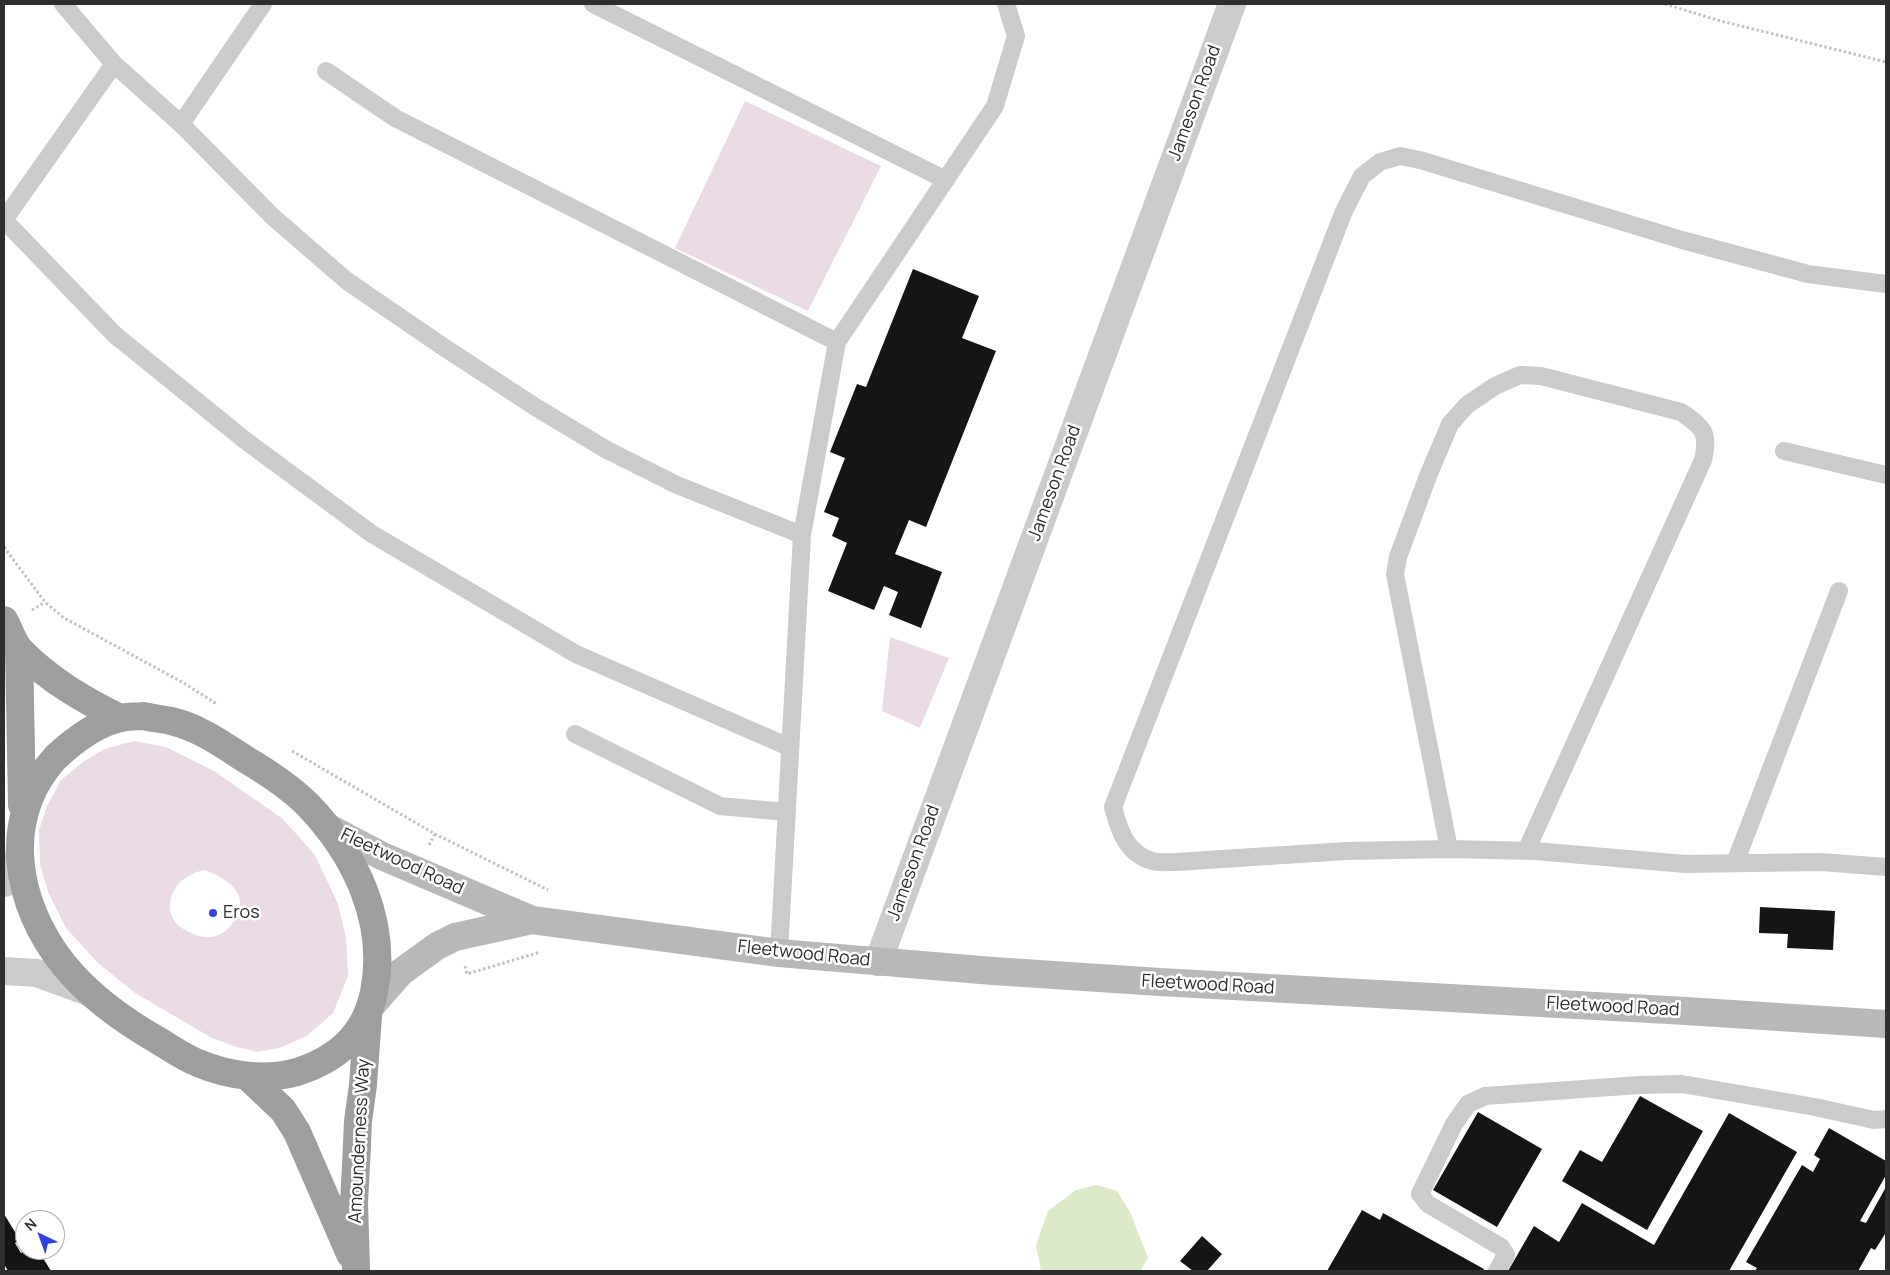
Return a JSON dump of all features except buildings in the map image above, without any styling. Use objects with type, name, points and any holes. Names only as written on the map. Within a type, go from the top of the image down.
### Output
[{"type":"highway","points":[[4,620],[20,650],[52,678],[79,697],[120,718]]},
{"type":"highway","points":[[20,650],[22,808],[17,837],[17,860],[23,891],[46,940],[65,966],[89,992],[135,1028],[198,1063],[248,1077],[272,1076],[295,1072],[317,1064],[336,1054],[351,1041],[360,1029],[370,1010],[377,974],[378,948],[375,922],[356,874],[343,850],[327,827],[306,804],[279,782],[215,740],[192,728],[171,721],[143,716],[120,718],[96,727],[60,753],[40,775],[22,808]]},
{"type":"highway","name":"Amounderness Way","points":[[357,1270],[354,1202],[358,1121],[370,1010]]},
{"type":"highway","name":"Amounderness Way","points":[[248,1077],[278,1104],[297,1132],[357,1270]]},
{"type":"main road","name":"Fleetwood Road","points":[[327,827],[382,856],[532,920],[779,953],[1160,982],[1676,1010],[1886,1024]]},
{"type":"main road","name":"Fleetwood Road","points":[[370,1010],[401,972],[437,946],[455,937],[532,920]]},
{"type":"street","name":"Jameson Road","points":[[878,962],[1231,6]]},
{"type":"street","points":[[4,883],[17,860]]},
{"type":"street","points":[[4,971],[37,973],[89,992]]},
{"type":"lane","points":[[63,4],[114,64],[181,124],[273,217],[339,274],[442,346],[606,450],[677,485],[802,535]]},
{"type":"lane","points":[[181,124],[263,4]]},
{"type":"lane","points":[[592,4],[946,180]]},
{"type":"lane","points":[[779,953],[802,535],[837,342],[995,106],[1016,36],[1006,4]]},
{"type":"lane","points":[[114,64],[4,220],[114,335],[246,441],[372,534],[576,654],[789,747]]},
{"type":"lane","points":[[326,71],[395,118],[837,342]]},
{"type":"lane","points":[[1886,284],[1808,274],[1691,242],[1420,160],[1400,156],[1380,162],[1362,176],[1344,212],[1113,807],[1119,831],[1132,850],[1152,862],[1346,851],[1449,849],[1526,851],[1684,864],[1821,862],[1886,867]]},
{"type":"lane","points":[[1449,849],[1395,574],[1398,557],[1450,424],[1467,405],[1495,386],[1520,374],[1541,376],[1681,412],[1699,424],[1707,441],[1703,460],[1526,851]]},
{"type":"lane","points":[[1784,450],[1886,475]]},
{"type":"lane","points":[[1735,863],[1839,591]]},
{"type":"lane","points":[[575,734],[720,806],[787,812]]},
{"type":"lane","points":[[1497,1271],[1506,1255],[1501,1247],[1428,1204],[1420,1194],[1454,1124],[1468,1104],[1485,1096],[1639,1085],[1682,1084],[1815,1107],[1874,1120],[1886,1119]]},
{"type":"path","points":[[1665,4],[1717,20],[1886,62]]},
{"type":"path","points":[[4,547],[45,602],[64,618],[182,682],[220,707]]},
{"type":"path","points":[[284,746],[434,834],[554,893]]},
{"type":"shaded area","points":[[745,101],[881,166],[808,311],[675,248]]},
{"type":"shaded area","points":[[890,637],[949,658],[920,728],[882,711]]},
{"type":"shaded area","points":[[134,741],[166,747],[214,771],[283,819],[315,855],[338,904],[346,938],[348,976],[333,1013],[307,1036],[279,1048],[257,1052],[212,1038],[135,993],[98,963],[66,928],[48,892],[40,864],[39,830],[47,806],[61,780],[83,762],[104,749]],"holes":[[[205,870],[224,879],[236,891],[240,898],[240,906],[231,925],[222,934],[210,937],[199,936],[184,929],[175,922],[171,913],[170,904],[172,896],[175,888],[188,876]]]},
{"type":"shaded area","points":[[1097,1185],[1117,1191],[1130,1212],[1148,1258],[1140,1271],[1041,1271],[1036,1245],[1048,1211],[1076,1190]]},
{"type":"place","name":"Eros","points":[[213,913]]}]
